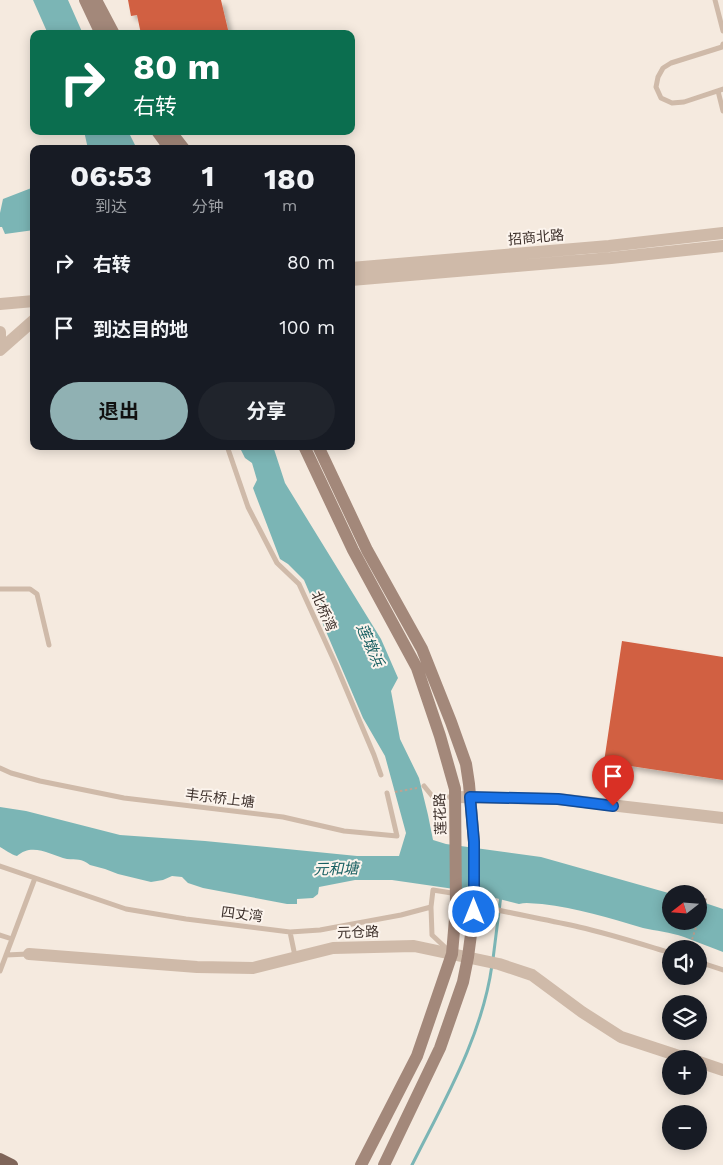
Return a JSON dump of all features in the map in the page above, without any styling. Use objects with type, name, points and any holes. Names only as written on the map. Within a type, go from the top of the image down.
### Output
[{"type":"main road","points":[[86,0],[99,30]]},
{"type":"main road","points":[[96,0],[112,30]]},
{"type":"main road","points":[[173,135],[181,145]]},
{"type":"main road","name":"莲花路","points":[[306,450],[353,550],[417,668],[440,736],[455,790],[456,907],[452,954],[417,1056],[361,1165]]},
{"type":"main road","points":[[320,450],[367,550],[422,649],[466,764],[470,797],[474,842],[474,912],[463,982],[440,1048],[384,1165]]},
{"type":"main road","points":[[0,1159],[12,1165]]},
{"type":"street","name":"招商北路","points":[[355,268],[609,246],[723,233]]},
{"type":"street","name":"招商北路","points":[[355,280],[610,258],[723,246]]},
{"type":"street","points":[[0,304],[30,301]]},
{"type":"street","points":[[0,350],[30,324]]},
{"type":"street","points":[[0,332],[0,344]]},
{"type":"street","points":[[455,797],[558,799],[723,818]]},
{"type":"street","name":"元仓路","points":[[29,954],[197,967],[254,968],[333,948],[414,946],[493,963],[532,975],[582,1012],[621,1036],[662,1050]]},
{"type":"street","points":[[707,1065],[723,1070]]},
{"type":"lane","points":[[715,0],[723,31]]},
{"type":"lane","points":[[723,44],[663,68],[658,77],[656,88],[661,98],[672,103],[684,102],[720,90],[723,111]]},
{"type":"lane","name":"北桥湾","points":[[228,450],[248,507],[273,555],[278,563],[299,584],[336,665],[381,775]]},
{"type":"lane","points":[[0,589],[30,589],[37,594],[49,645]]},
{"type":"lane","name":"丰乐桥上塘","points":[[0,768],[40,781],[124,798],[283,817],[344,831],[397,836],[387,793]]},
{"type":"lane","points":[[424,786],[433,797],[455,797]]},
{"type":"lane","name":"四丈湾","points":[[0,866],[126,909],[186,919],[290,932],[320,930],[401,915],[431,907]]},
{"type":"lane","points":[[0,971],[35,878]]},
{"type":"lane","points":[[452,954],[432,935],[431,907],[433,890],[489,899],[489,908],[577,927],[662,950]]},
{"type":"lane","points":[[290,932],[295,957]]},
{"type":"lane","points":[[0,935],[12,939]]},
{"type":"lane","name":"元仓路","points":[[6,955],[29,954]]},
{"type":"lane","points":[[707,965],[723,970]]},
{"type":"path","points":[[387,793],[424,786]]},
{"type":"water","points":[[33,0],[68,0],[81,30],[46,30]]},
{"type":"water","points":[[85,135],[130,135],[135,145],[87,145]]},
{"type":"water","points":[[30,189],[30,231],[5,234],[2,227],[0,227],[3,199]]},
{"type":"water","points":[[241,450],[274,450],[285,483],[381,639],[398,678],[391,691],[400,739],[419,778],[433,840],[446,844],[541,857],[662,891],[662,930],[708,930],[708,904],[723,909],[723,952],[707,946],[707,940],[692,940],[679,935],[643,928],[580,911],[542,904],[519,904],[468,891],[392,880],[355,880],[319,887],[318,894],[313,898],[297,899],[297,904],[287,904],[203,888],[188,883],[182,877],[172,876],[151,882],[118,874],[81,860],[67,859],[35,850],[23,852],[17,856],[0,847],[0,807],[26,811],[120,835],[205,841],[357,856],[399,856],[406,833],[385,756],[363,718],[304,580],[288,564],[280,559],[253,488],[257,480],[252,463],[245,458]]},
{"type":"building","points":[[128,0],[221,0],[228,30],[140,30],[137,15],[131,16]]},
{"type":"building","points":[[622,641],[723,657],[723,780],[604,762]]},
{"type":"waterway","points":[[493,959],[501,895]]},
{"type":"waterway","points":[[412,1165],[449,1093],[471,1043],[480,1018],[492,965]]},
{"type":"route","points":[[474,912],[474,842],[470,797],[558,799],[613,806]]},
{"type":"water label","name":"莲墩浜","points":[[370,645]]},
{"type":"water label","name":"元和塘","points":[[336,869]]}]
